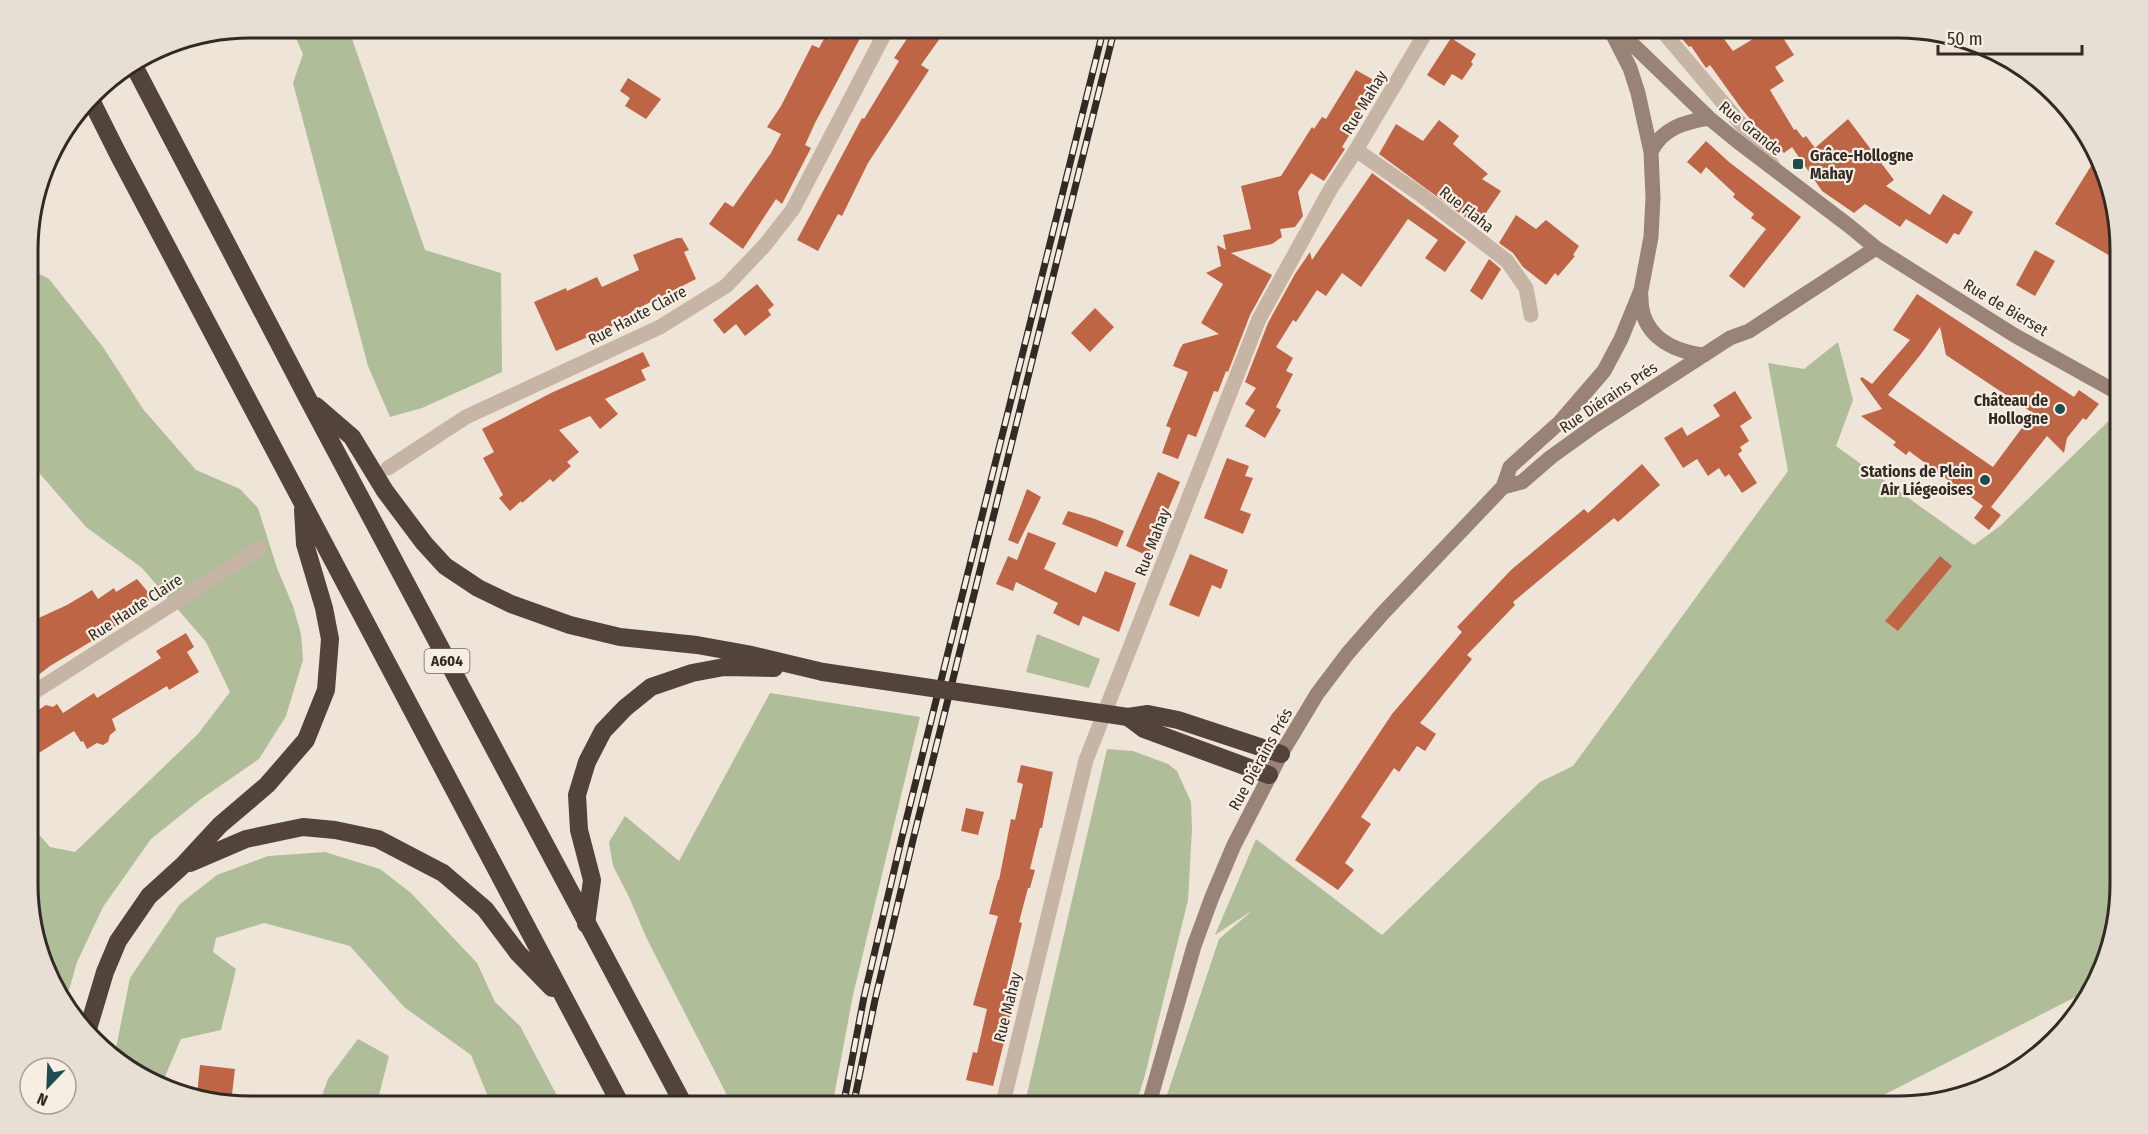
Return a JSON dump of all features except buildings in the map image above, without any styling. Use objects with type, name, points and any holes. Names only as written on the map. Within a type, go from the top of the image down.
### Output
[{"type":"highway","name":"A604","points":[[136,70],[308,399],[679,1096]]},
{"type":"highway","points":[[94,106],[616,1096]]},
{"type":"highway","points":[[308,399],[352,437],[385,491],[424,543],[446,566],[478,588],[520,608],[620,637],[698,645],[818,671],[1146,721],[1190,723],[1281,754]]},
{"type":"highway","points":[[90,1024],[105,972],[118,941],[149,896],[182,866],[220,825],[267,785],[306,740],[326,690],[330,639],[324,608],[305,544],[303,502]]},
{"type":"highway","points":[[586,924],[592,880],[579,830],[577,795],[587,762],[603,731],[625,708],[651,687],[692,673],[724,667],[818,671]]},
{"type":"highway","points":[[1146,721],[1269,776]]},
{"type":"highway","points":[[182,866],[246,839],[303,827],[335,830],[378,839],[443,873],[485,909],[518,953],[570,1008]]},
{"type":"main road","name":"Rue Diérains Prés","points":[[1151,1096],[1201,926],[1234,845],[1281,754],[1317,694],[1348,653],[1383,613],[1503,487],[1510,467],[1560,422],[1604,371],[1621,339],[1641,290],[1651,237],[1653,198],[1651,152],[1638,93],[1615,38]]},
{"type":"main road","name":"Rue Grande","points":[[1626,38],[1709,118],[1876,248]]},
{"type":"main road","points":[[1651,152],[1655,144],[1672,128],[1709,118]]},
{"type":"main road","name":"Rue Diérains Prés","points":[[1503,487],[1522,482],[1551,457],[1585,433],[1730,338],[1749,331],[1876,248]]},
{"type":"main road","name":"Rue de Bierset","points":[[1876,248],[2014,335],[2110,388]]},
{"type":"main road","name":"Rue Diérains Prés","points":[[1641,290],[1643,316],[1659,339],[1694,354],[1704,355]]},
{"type":"street","name":"Rue Haute Claire","points":[[388,468],[466,417],[660,327],[726,286],[765,245],[794,209],[882,38]]},
{"type":"street","name":"Rue Mahay","points":[[1005,1096],[1086,760],[1259,319],[1298,245],[1422,38]]},
{"type":"street","points":[[1668,38],[1751,136],[1778,173]]},
{"type":"street","name":"Rue Flaha","points":[[1356,150],[1421,195],[1506,261],[1526,288],[1531,315]]},
{"type":"street","name":"Rue Haute Claire","points":[[38,690],[260,548]]},
{"type":"green space","points":[[296,38],[352,38],[425,250],[501,273],[502,372],[422,408],[390,417],[368,366],[293,83],[303,54]]},
{"type":"green space","points":[[38,273],[49,279],[103,347],[143,409],[196,470],[240,489],[258,508],[277,568],[293,606],[301,634],[303,660],[286,716],[259,759],[201,799],[151,839],[103,907],[77,962],[68,994],[49,953],[39,912],[38,833],[50,847],[75,852],[198,734],[230,692],[206,642],[142,568],[86,527],[38,472]]},
{"type":"green space","points":[[1838,342],[1853,400],[1836,446],[1974,545],[2000,526],[2110,420],[2110,899],[2099,953],[2080,995],[1882,1096],[1167,1096],[1219,939],[1253,910],[1215,935],[1256,839],[1382,935],[1540,782],[1573,766],[1788,471],[1768,363],[1804,369]]},
{"type":"green space","points":[[1037,634],[1100,659],[1089,688],[1026,672]]},
{"type":"green space","points":[[770,693],[920,717],[853,995],[834,1096],[727,1096],[647,939],[613,866],[609,842],[625,816],[679,861]]},
{"type":"green space","points":[[1107,749],[1133,751],[1168,764],[1177,771],[1191,802],[1192,829],[1188,900],[1145,1075],[1138,1096],[1027,1096]]},
{"type":"green space","points":[[325,852],[380,869],[411,893],[477,963],[495,1002],[520,1026],[557,1096],[488,1096],[471,1055],[404,1007],[350,946],[264,923],[216,938],[213,952],[236,969],[221,1030],[181,1039],[164,1078],[120,1053],[116,1049],[130,978],[180,904],[217,875],[268,856]]},
{"type":"green space","points":[[358,1039],[389,1056],[379,1096],[322,1096],[328,1079]]},
{"type":"railway","points":[[845,1096],[864,997],[902,837],[1101,38]]},
{"type":"railway","points":[[855,1096],[875,1000],[913,840],[1112,38]]},
{"type":"place","name":"Grâce-Hollogne Mahay","points":[[1798,164]]},
{"type":"place","name":"Château de Hollogne","points":[[2060,409]]},
{"type":"place","name":"Stations de Plein Air Liégeoises","points":[[1985,480]]}]
